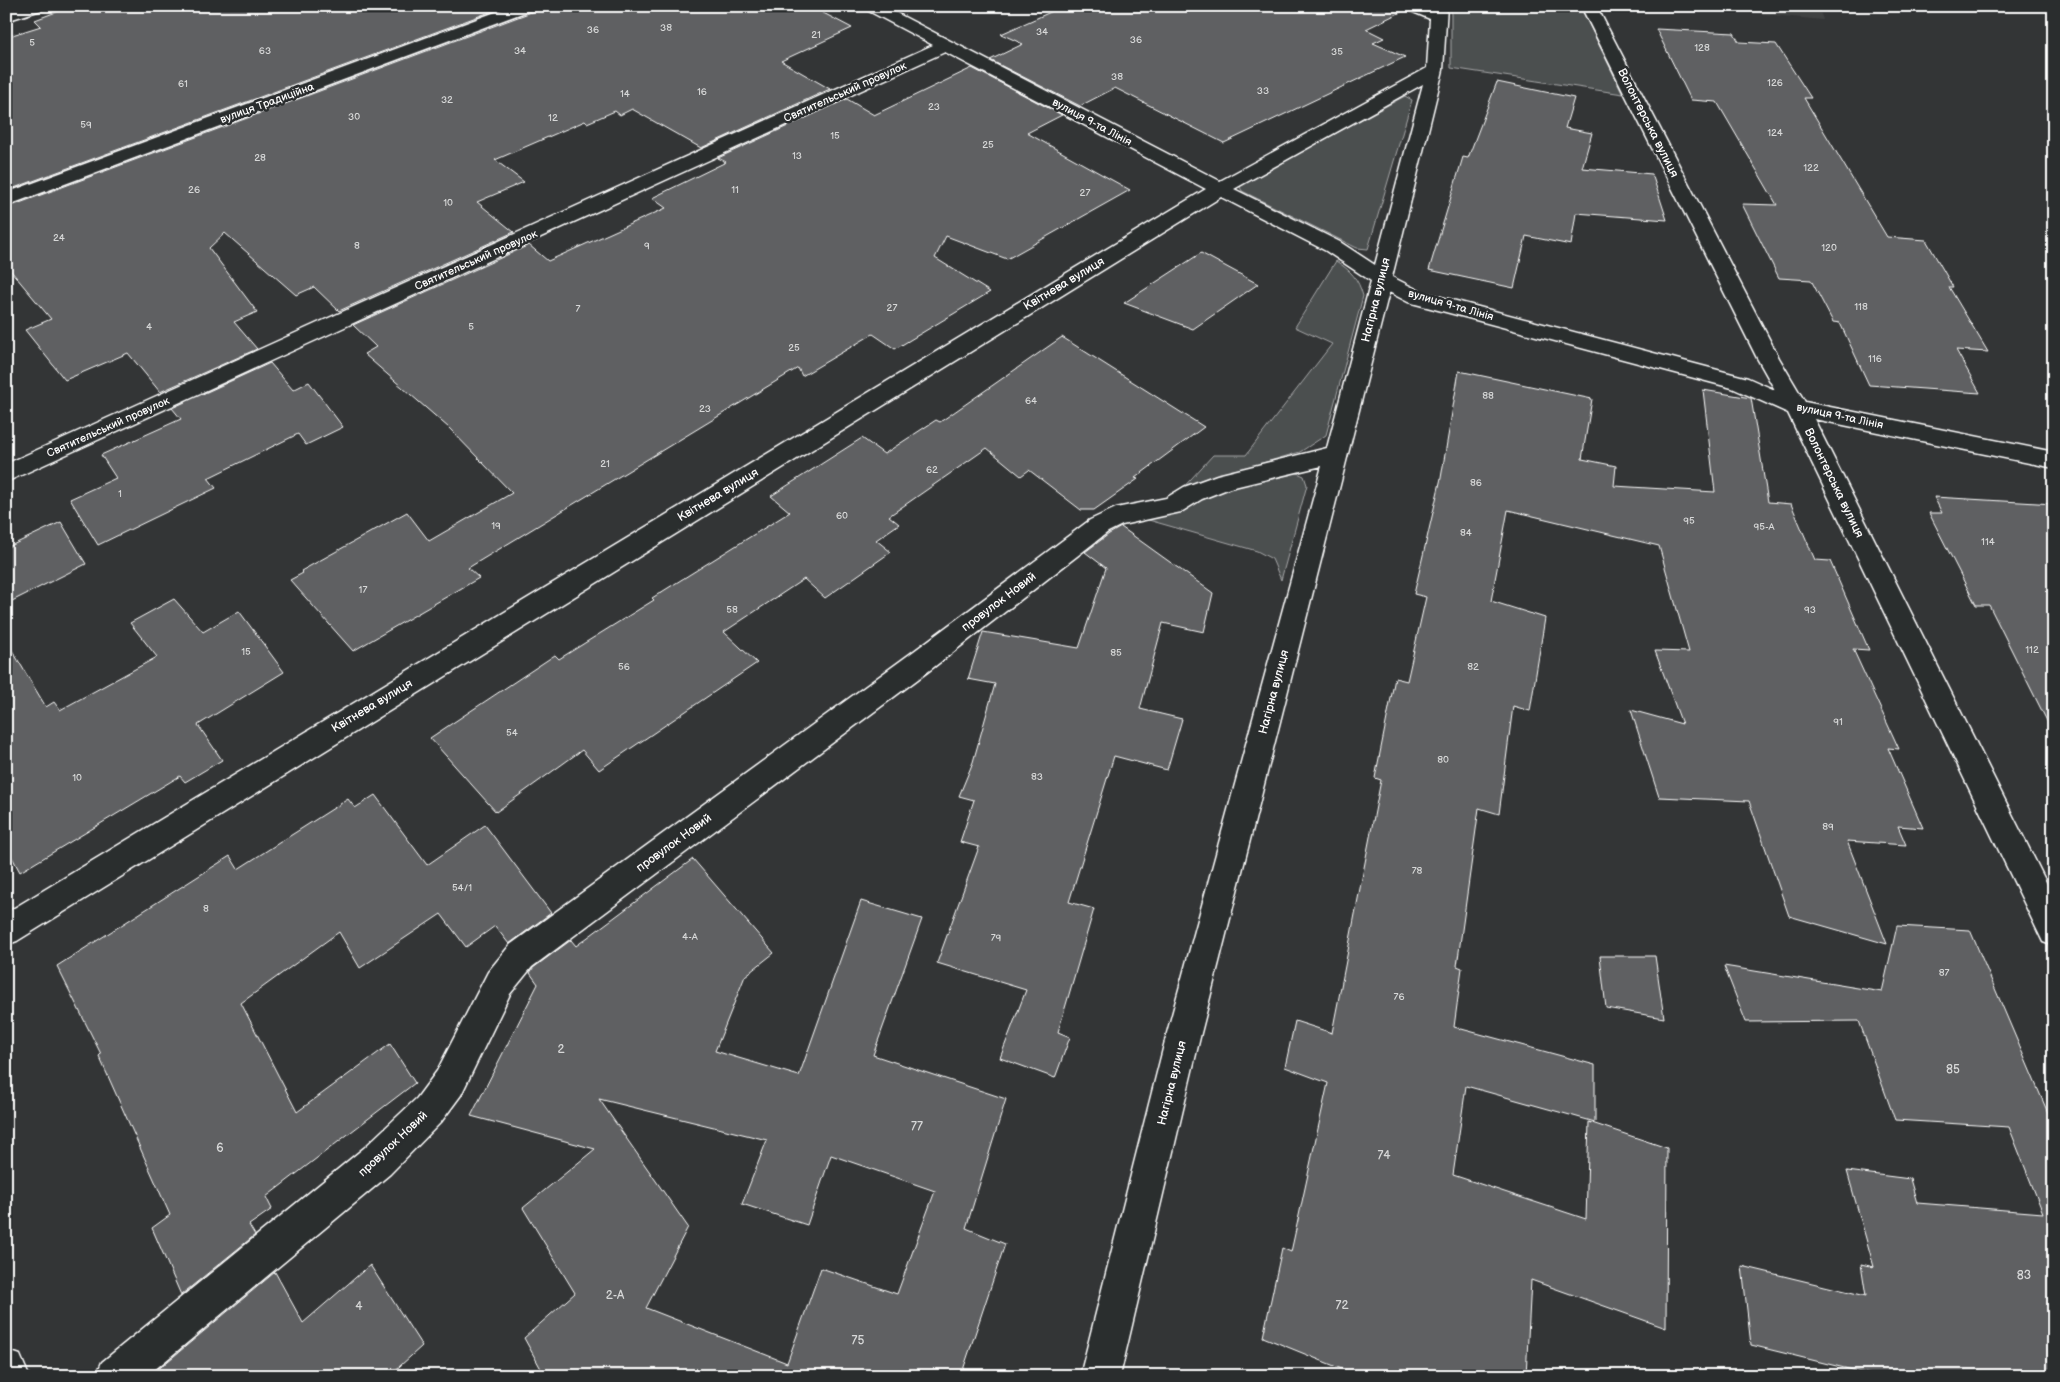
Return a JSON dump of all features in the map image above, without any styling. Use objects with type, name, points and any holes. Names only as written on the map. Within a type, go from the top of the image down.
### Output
[{"type":"street","points":[[6,16],[38,6]]},
{"type":"street","name":"вулиця Традиційна","points":[[6,200],[527,6]]},
{"type":"street","name":"вулиця 9-та Лінія","points":[[871,6],[1220,189],[1344,251],[1399,290],[1415,297],[1740,383],[1797,408],[2054,460]]},
{"type":"street","points":[[1412,6],[1439,12]]},
{"type":"street","name":"Нагірна вулиця","points":[[1100,1376],[1186,1024],[1337,454],[1435,70],[1439,12]]},
{"type":"street","name":"Волонтерська вулиця","points":[[1592,12],[1768,358],[1797,408],[2054,931]]},
{"type":"street","name":"Святительський провулок","points":[[6,474],[946,45]]},
{"type":"street","name":"Квітнева вулиця","points":[[6,930],[1220,189],[1435,70]]},
{"type":"street","name":"провулок Новий","points":[[116,1376],[377,1161],[429,1110],[449,1083],[499,984],[521,956],[904,674],[1099,526],[1116,517],[1172,506],[1193,493],[1225,481],[1337,454]]},
{"type":"street","points":[[6,1369],[9,1376]]},
{"type":"shaded area","points":[[1451,6],[1580,6],[1623,94],[1451,68]]},
{"type":"shaded area","points":[[1681,6],[1818,6],[1823,20]]},
{"type":"shaded area","points":[[1405,96],[1412,100],[1368,249],[1357,248],[1242,191],[1240,187],[1244,183]]},
{"type":"shaded area","points":[[1336,261],[1353,276],[1359,284],[1363,296],[1326,435],[1300,452],[1222,475],[1180,491],[1213,455],[1246,455],[1332,344],[1295,327]]},
{"type":"shaded area","points":[[1295,472],[1304,476],[1307,485],[1281,580],[1272,559],[1257,551],[1138,517],[1231,486]]},
{"type":"building","points":[[72,6],[506,6],[6,191],[6,37],[41,26],[35,20]]},
{"type":"building","points":[[537,6],[810,6],[852,28],[781,61],[830,89],[701,148],[632,109],[620,115],[615,111],[587,123],[585,121],[495,160],[524,182],[477,202],[514,232],[339,311],[314,287],[296,295],[225,233],[209,248],[257,312],[234,322],[257,349],[160,392],[128,353],[65,380],[25,330],[51,319],[6,265],[6,208],[534,11]]},
{"type":"building","points":[[1064,6],[1402,6],[1405,10],[1366,29],[1384,38],[1373,43],[1405,57],[1224,143],[1115,88],[1080,106],[990,60],[1023,44],[1001,34]]},
{"type":"building","points":[[1656,29],[1734,33],[1739,42],[1776,44],[1811,98],[1804,98],[1887,237],[1926,240],[1953,287],[1949,287],[1988,352],[1956,350],[1980,393],[1869,385],[1840,323],[1833,322],[1811,280],[1779,278],[1742,204],[1777,205],[1717,102],[1691,100]]},
{"type":"building","points":[[972,68],[1062,115],[1027,133],[1130,190],[1007,259],[946,236],[935,258],[990,292],[895,349],[873,334],[802,376],[798,368],[468,568],[479,578],[353,651],[290,580],[303,573],[301,571],[407,512],[429,541],[512,493],[449,428],[364,354],[376,347],[353,325],[529,245],[548,261],[666,208],[652,198],[726,162],[718,158],[847,99],[874,115]]},
{"type":"building","points":[[1497,82],[1574,98],[1565,128],[1592,133],[1582,168],[1652,174],[1667,220],[1576,213],[1571,245],[1526,236],[1514,288],[1429,270],[1463,157],[1468,158]]},
{"type":"building","points":[[1201,253],[1258,284],[1193,329],[1124,303]]},
{"type":"building","points":[[1062,337],[1204,427],[1135,478],[1138,479],[1094,510],[1081,510],[1029,470],[1021,476],[987,448],[889,516],[899,524],[876,540],[891,552],[825,598],[804,579],[724,632],[757,663],[599,770],[582,750],[496,812],[430,738],[555,655],[559,659],[654,600],[652,598],[790,512],[771,496],[862,438],[884,454],[936,420],[940,422]]},
{"type":"building","points":[[270,363],[293,390],[309,382],[343,427],[306,445],[298,434],[208,478],[216,488],[98,545],[70,499],[116,478],[101,455],[181,419],[172,408]]},
{"type":"building","points":[[1459,371],[1592,399],[1582,459],[1616,466],[1614,486],[1715,492],[1703,390],[1751,398],[1768,502],[1791,504],[1815,560],[1830,561],[1869,650],[1853,649],[1899,749],[1888,748],[1923,828],[1898,826],[1906,845],[1847,841],[1887,944],[1789,916],[1749,801],[1659,797],[1631,710],[1682,724],[1655,651],[1689,652],[1659,546],[1508,510],[1491,601],[1545,618],[1530,711],[1513,706],[1499,814],[1479,808],[1457,966],[1462,968],[1454,1027],[1595,1065],[1595,1122],[1466,1086],[1453,1175],[1586,1219],[1589,1122],[1667,1148],[1666,1328],[1531,1280],[1526,1376],[1359,1376],[1263,1337],[1282,1248],[1291,1252],[1328,1083],[1285,1067],[1295,1021],[1332,1033],[1381,780],[1375,778],[1395,678],[1407,681],[1426,597],[1414,594],[1441,478]]},
{"type":"building","points":[[1934,497],[2054,504],[2054,735],[1989,605],[1976,605],[1929,513],[1942,513]]},
{"type":"building","points":[[61,522],[86,564],[6,604],[6,548]]},
{"type":"building","points":[[1121,527],[1213,593],[1204,632],[1163,623],[1140,709],[1182,719],[1167,770],[1114,756],[1069,902],[1094,909],[1058,1032],[1070,1037],[1055,1078],[1000,1058],[1026,990],[937,963],[979,847],[960,842],[974,800],[959,796],[973,762],[995,684],[968,679],[983,632],[1079,648],[1106,568],[1085,552]]},
{"type":"building","points":[[174,599],[203,632],[239,611],[284,672],[198,725],[222,760],[185,782],[180,776],[20,872],[6,846],[6,640],[46,707],[54,702],[60,710],[157,657],[130,623]]},
{"type":"building","points":[[375,795],[427,865],[485,825],[551,913],[509,944],[495,926],[466,947],[441,914],[360,968],[339,932],[241,1003],[297,1112],[390,1044],[415,1083],[266,1197],[272,1209],[249,1225],[255,1235],[181,1295],[152,1228],[170,1215],[99,1056],[101,1054],[57,966],[230,856],[238,869],[348,799],[355,808]]},
{"type":"building","points":[[693,859],[774,953],[745,976],[715,1051],[799,1076],[861,901],[922,919],[873,1055],[1006,1099],[966,1228],[1005,1244],[961,1376],[545,1376],[524,1338],[575,1293],[523,1208],[595,1149],[471,1116],[538,984],[530,973],[533,968],[571,940],[576,946]],"holes":[[[599,1099],[767,1140],[742,1204],[807,1225],[831,1155],[935,1191],[897,1294],[821,1268],[787,1363],[646,1308],[688,1227]]]},
{"type":"building","points":[[1897,926],[1970,930],[2054,1127],[2054,1376],[1877,1376],[1751,1345],[1742,1266],[1866,1296],[1861,1264],[1874,1267],[1847,1171],[1910,1179],[1917,1203],[2043,1213],[2009,1127],[1895,1120],[1859,1021],[1746,1022],[1724,966],[1882,992]]},
{"type":"building","points":[[1600,956],[1655,956],[1664,1018],[1606,1008]]},
{"type":"building","points":[[370,1265],[422,1346],[389,1376],[150,1376],[275,1272],[303,1323]]}]
